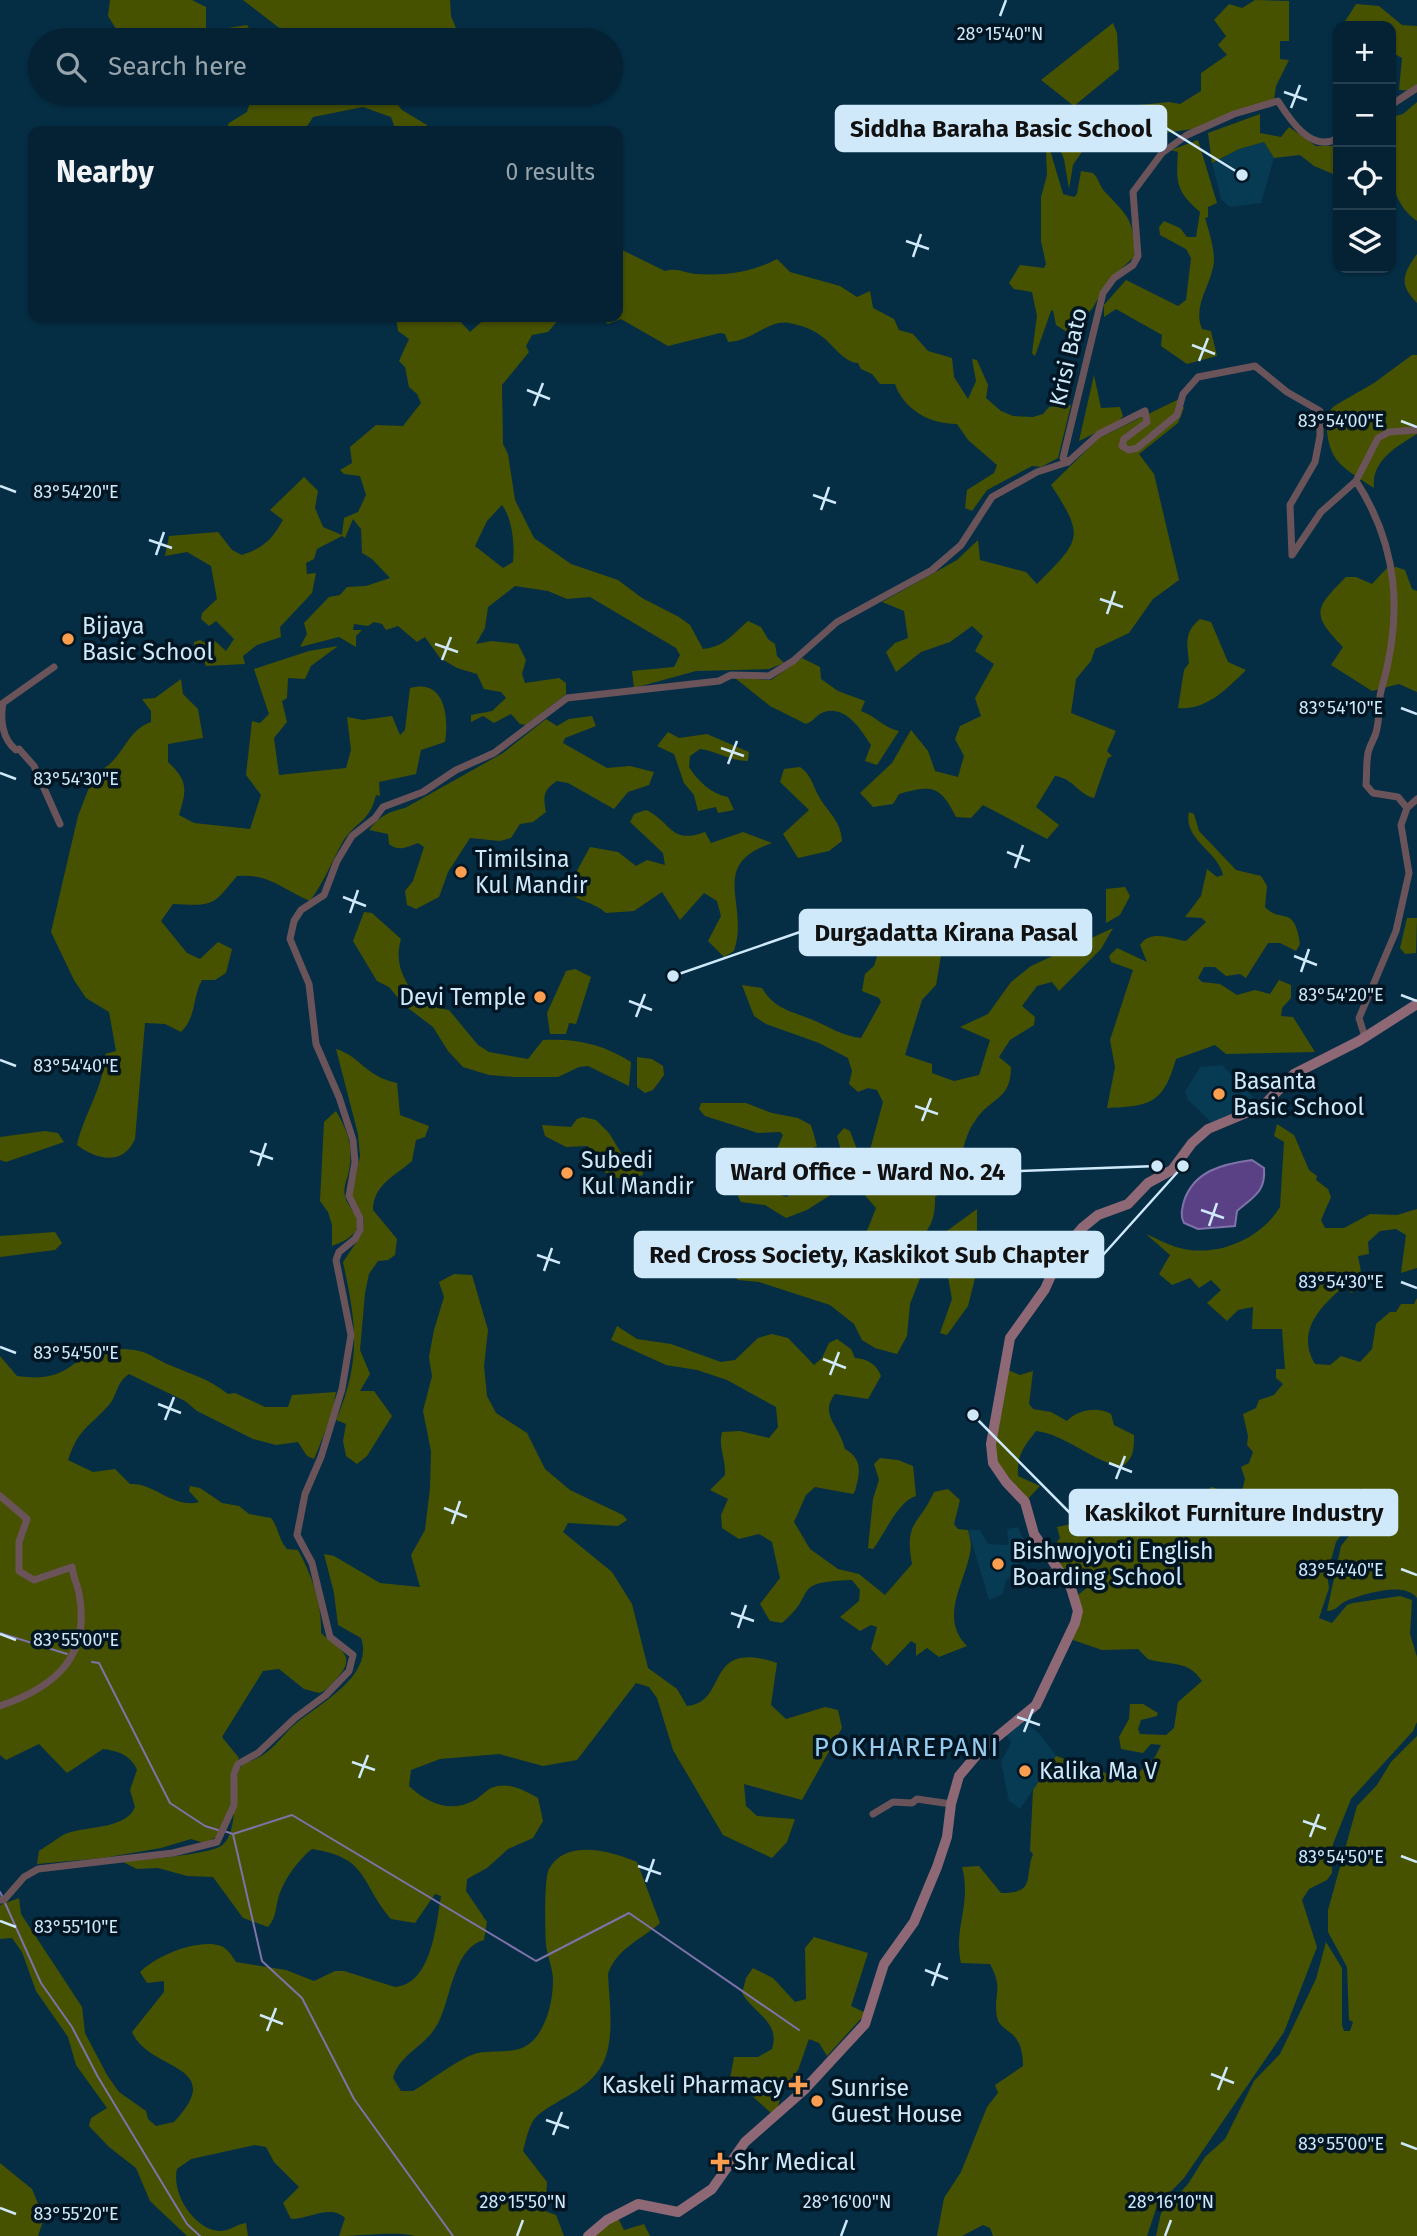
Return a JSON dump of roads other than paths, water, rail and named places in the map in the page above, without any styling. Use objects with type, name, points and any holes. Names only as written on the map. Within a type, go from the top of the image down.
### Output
[{"type":"street","points":[[1396,102],[1417,88]]},
{"type":"street","name":"Krisi Bato","points":[[1068,462],[1063,458],[1076,410],[1095,314],[1102,293],[1114,278],[1133,265],[1138,256],[1133,192],[1162,153],[1202,128],[1278,101],[1291,121],[1307,136],[1320,142],[1333,142]]},
{"type":"street","points":[[0,1900],[4,1900],[24,1877],[38,1869],[173,1853],[218,1842],[234,1805],[234,1774],[238,1764],[258,1753],[295,1718],[326,1695],[352,1666],[353,1656],[330,1637],[312,1563],[297,1535],[305,1494],[321,1457],[342,1390],[351,1335],[336,1260],[339,1252],[355,1239],[360,1230],[360,1218],[349,1196],[355,1162],[353,1140],[339,1097],[316,1044],[309,984],[290,939],[294,921],[301,910],[324,895],[337,862],[352,836],[391,802],[423,792],[456,770],[494,753],[567,698],[719,681],[731,675],[769,676],[793,661],[813,640],[837,622],[932,570],[961,545],[992,497],[1037,472],[1068,462],[1099,434],[1144,411],[1147,422],[1124,439],[1122,446],[1129,450],[1137,448],[1177,415],[1184,394],[1198,377],[1255,366],[1287,392],[1320,411],[1320,436],[1315,462],[1290,505],[1292,555],[1321,512],[1356,481],[1378,438],[1389,432],[1417,430]]},
{"type":"street","points":[[1356,481],[1375,510],[1384,536],[1391,558],[1393,588],[1387,676],[1380,693],[1377,731],[1368,751],[1366,785],[1373,793],[1398,797],[1407,808]]},
{"type":"street","points":[[54,667],[4,703],[0,718],[9,745],[19,749],[34,766],[60,824]]},
{"type":"street","points":[[1365,1037],[1359,1018],[1396,931],[1409,873],[1401,825],[1407,808],[1417,799]]},
{"type":"street","points":[[588,2236],[607,2220],[638,2204],[678,2211],[703,2197],[745,2142],[804,2090],[864,2024],[884,1964],[914,1922],[937,1867],[947,1837],[951,1804],[965,1766],[1036,1705],[1058,1661],[1078,1611],[1071,1588],[1034,1534],[1025,1502],[1006,1482],[993,1462],[992,1432],[1010,1338],[1045,1289],[1062,1251],[1082,1228],[1098,1215],[1128,1204],[1148,1183],[1172,1170],[1192,1143],[1208,1129],[1263,1106],[1294,1074],[1365,1037],[1417,1004]]},
{"type":"street","points":[[0,1496],[27,1519],[19,1542],[19,1571],[34,1580],[72,1567],[80,1604],[77,1644],[66,1668],[53,1680],[0,1706]]},
{"type":"street","points":[[873,1814],[893,1802],[912,1803],[917,1799],[951,1804]]},
{"type":"waterway","points":[[0,1633],[67,1654]]},
{"type":"waterway","points":[[92,1662],[99,1663],[170,1803],[205,1826],[218,1830]]},
{"type":"waterway","points":[[224,1831],[233,1834],[292,1815],[536,1961],[629,1913],[799,2030]]},
{"type":"waterway","points":[[233,1834],[262,1961],[302,1998],[354,2099],[453,2236]]},
{"type":"waterway","points":[[0,1892],[3,1898]]},
{"type":"waterway","points":[[5,1903],[41,1983],[72,2027],[98,2077],[187,2224],[200,2236]]},
{"type":"place","name":"Siddha Baraha Basic School","points":[[1242,175]]},
{"type":"place","name":"Bijaya Basic School","points":[[68,639]]},
{"type":"place","name":"Timilsina Kul Mandir","points":[[461,872]]},
{"type":"place","name":"Durgadatta Kirana Pasal","points":[[673,976]]},
{"type":"place","name":"Devi Temple","points":[[540,997]]},
{"type":"place","name":"Basanta Basic School","points":[[1219,1094]]},
{"type":"place","name":"Ward Office - Ward No. 24","points":[[1157,1166]]},
{"type":"place","name":"Red Cross Society, Kaskikot Sub Chapter","points":[[1183,1166]]},
{"type":"place","name":"Subedi Kul Mandir","points":[[567,1173]]},
{"type":"place","name":"Kaskikot Furniture Industry","points":[[973,1415]]},
{"type":"place","name":"Bishwojyoti English Boarding School","points":[[998,1564]]},
{"type":"place","name":"Kalika Ma V","points":[[1025,1771]]},
{"type":"place","name":"Kaskeli Pharmacy","points":[[798,2085]]},
{"type":"place","name":"Sunrise Guest House","points":[[817,2101]]},
{"type":"place","name":"Shr Medical","points":[[720,2162]]},
{"type":"district","name":"POKHAREPANI","points":[[907,1747]]}]
